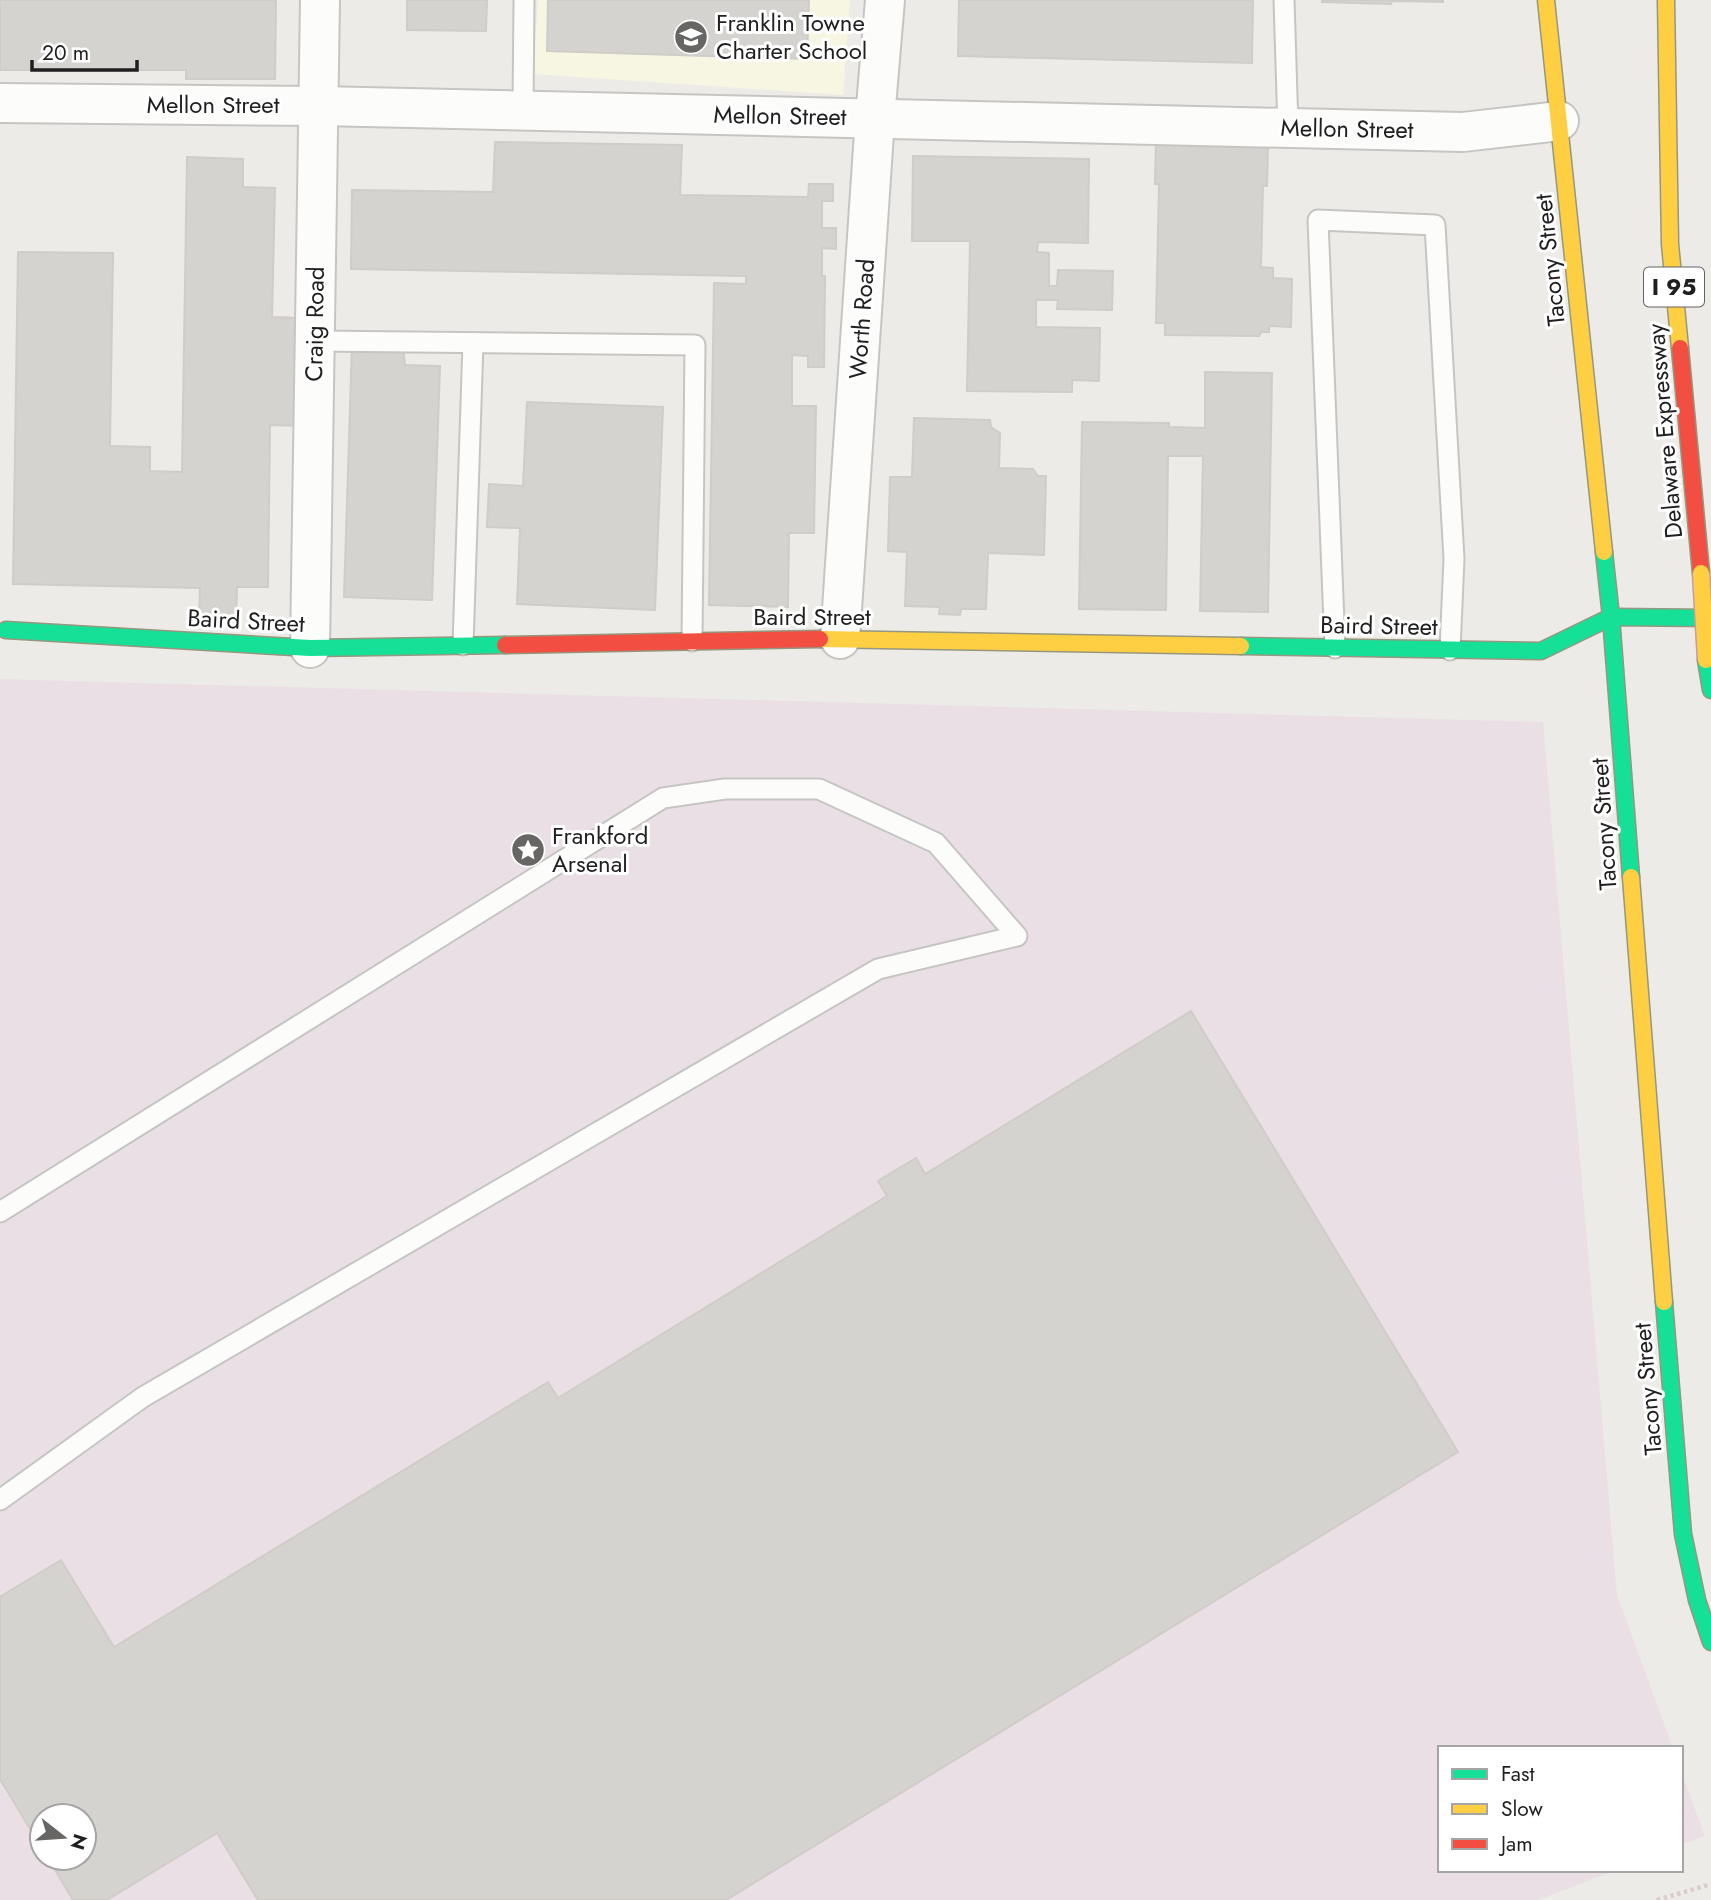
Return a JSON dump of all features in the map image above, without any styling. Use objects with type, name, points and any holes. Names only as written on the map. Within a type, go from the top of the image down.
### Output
[{"type":"main road","name":"Tacony Street","points":[[1546,0],[1611,617],[1682,1520],[1697,1600],[1711,1642]]},
{"type":"main road","name":"Delaware Expressway","points":[[1666,0],[1670,244],[1701,573],[1706,660],[1711,690]]},
{"type":"main road","name":"Baird Street","points":[[3,630],[310,648],[840,639],[1541,651],[1611,617]]},
{"type":"main road","points":[[1611,617],[1711,618]]},
{"type":"street","name":"Craig Road","points":[[310,648],[320,0]]},
{"type":"street","name":"Worth Road","points":[[840,639],[885,0]]},
{"type":"street","name":"Mellon Street","points":[[0,103],[523,110],[1462,132],[1559,121]]},
{"type":"lane","points":[[523,110],[524,0]]},
{"type":"lane","points":[[1284,0],[1288,128]]},
{"type":"lane","points":[[1335,648],[1318,220],[1435,225],[1454,559],[1450,650]]},
{"type":"lane","points":[[315,341],[695,345],[692,642]]},
{"type":"lane","points":[[463,645],[473,343]]},
{"type":"lane","points":[[0,1212],[663,797],[725,789],[819,789],[936,843],[1017,936],[878,969],[143,1396],[0,1500]]},
{"type":"path","points":[[1657,1900],[1711,1884]]},
{"type":"shaded area","name":"Franklin Towne Charter School","points":[[538,0],[850,0],[843,95],[533,74]]},
{"type":"shaded area","points":[[0,679],[1543,722],[1617,1595],[1672,1746],[1438,1746],[1438,1872],[1611,1872],[1538,1900],[0,1900]]},
{"type":"shaded area","points":[[1683,1776],[1705,1836],[1683,1844]]},
{"type":"building","points":[[0,0],[276,0],[275,79],[186,79],[186,70],[0,70]]},
{"type":"building","points":[[407,0],[487,0],[486,31],[407,30]]},
{"type":"building","points":[[548,0],[809,0],[807,59],[547,51]]},
{"type":"building","points":[[959,0],[1253,0],[1252,63],[958,56]]},
{"type":"building","points":[[1322,0],[1443,0],[1443,2],[1392,1],[1391,4]]},
{"type":"building","points":[[1156,141],[1268,143],[1267,186],[1263,186],[1261,267],[1273,268],[1273,278],[1292,279],[1291,327],[1269,326],[1269,332],[1261,332],[1259,336],[1165,335],[1165,323],[1156,323],[1159,184],[1155,184]]},
{"type":"building","points":[[495,142],[682,145],[680,195],[808,197],[809,184],[833,184],[833,201],[822,201],[822,228],[836,228],[836,249],[822,248],[822,276],[825,276],[824,367],[808,367],[808,356],[792,355],[792,406],[816,406],[814,533],[789,533],[788,607],[709,605],[714,283],[746,284],[746,276],[351,269],[352,190],[493,192]]},
{"type":"building","points":[[913,156],[1089,159],[1088,243],[1038,242],[1037,252],[1049,253],[1049,286],[1057,286],[1058,270],[1113,271],[1112,310],[1057,309],[1058,300],[1036,300],[1036,327],[1100,328],[1099,381],[1072,380],[1072,392],[967,391],[970,241],[912,241]]},
{"type":"building","points":[[187,157],[243,159],[243,187],[275,188],[272,317],[303,318],[301,426],[270,425],[268,587],[237,587],[236,621],[199,621],[200,588],[13,584],[18,252],[113,253],[110,446],[150,447],[150,471],[182,472]]},
{"type":"building","points":[[352,344],[403,346],[405,365],[440,366],[432,600],[344,597]]},
{"type":"building","points":[[1205,372],[1272,373],[1268,612],[1200,611],[1203,456],[1168,456],[1166,610],[1079,609],[1082,422],[1169,423],[1169,427],[1205,428]]},
{"type":"building","points":[[527,402],[663,407],[655,610],[517,604],[520,528],[487,527],[489,484],[523,486]]},
{"type":"building","points":[[914,418],[990,420],[991,427],[1000,433],[999,468],[1033,469],[1038,476],[1046,476],[1044,555],[988,553],[986,609],[961,609],[960,615],[939,614],[940,607],[905,606],[907,552],[888,551],[890,477],[912,477]]},
{"type":"building","points":[[1191,1011],[1458,1452],[726,1900],[258,1900],[217,1833],[107,1900],[73,1900],[56,1872],[98,1872],[98,1802],[28,1802],[28,1826],[0,1779],[0,1597],[61,1560],[114,1647],[548,1382],[558,1398],[887,1196],[878,1181],[916,1158],[925,1174]]},
{"type":"traffic: fast","points":[[1604,552],[1631,877]]},
{"type":"traffic: fast","points":[[1241,646],[1541,651],[1611,617],[1711,618]]},
{"type":"traffic: fast","points":[[6,630],[310,648],[505,645]]},
{"type":"traffic: fast","points":[[1706,660],[1711,690]]},
{"type":"traffic: fast","points":[[1664,1302],[1683,1534],[1697,1600],[1711,1642]]},
{"type":"traffic: slow","points":[[1546,0],[1604,552]]},
{"type":"traffic: slow","points":[[1666,0],[1670,244],[1680,348]]},
{"type":"traffic: slow","points":[[1701,573],[1706,660]]},
{"type":"traffic: slow","points":[[820,639],[1241,646]]},
{"type":"traffic: slow","points":[[1631,877],[1664,1302]]},
{"type":"traffic: jam","points":[[1680,348],[1701,573]]},
{"type":"traffic: jam","points":[[505,645],[820,639]]},
{"type":"place","name":"Franklin Towne Charter School","points":[[691,37]]},
{"type":"place","name":"Frankford Arsenal","points":[[528,850]]}]
